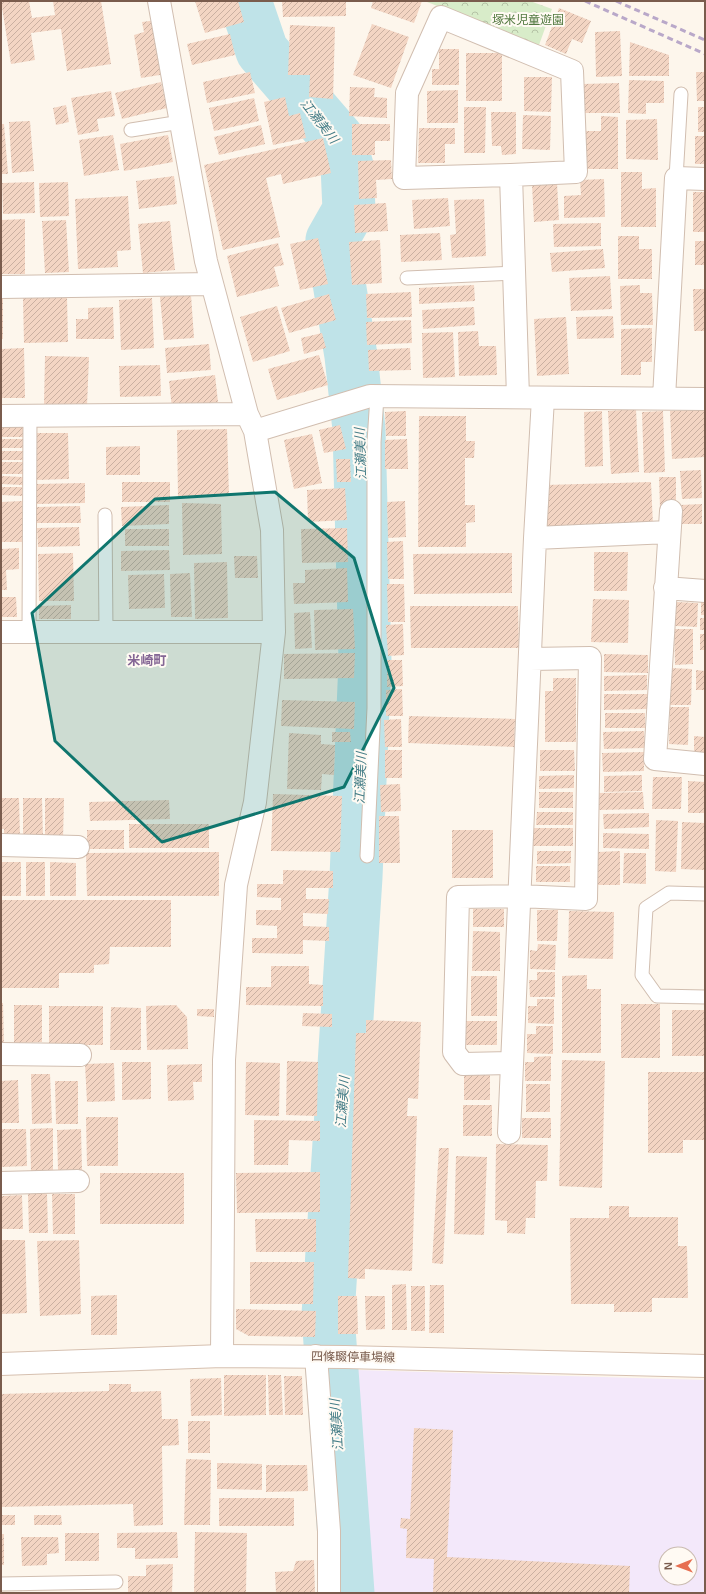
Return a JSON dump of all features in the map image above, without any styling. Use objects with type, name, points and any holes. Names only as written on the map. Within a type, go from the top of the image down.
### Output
[{"type":"street","points":[[159,1],[206,261],[251,423],[272,530],[274,632],[255,802],[236,885],[224,1060],[222,1356]]},
{"type":"street","points":[[441,17],[572,71],[576,172],[511,175],[404,178],[407,93],[441,17]]},
{"type":"street","points":[[511,175],[518,397]]},
{"type":"street","points":[[664,398],[676,178],[705,179]]},
{"type":"street","points":[[1,287],[212,284]]},
{"type":"street","points":[[1,416],[251,423],[364,398],[518,397],[705,399]]},
{"type":"street","points":[[509,1133],[535,538],[543,398]]},
{"type":"street","points":[[535,538],[670,521],[655,759],[705,764]]},
{"type":"street","points":[[666,588],[705,591]]},
{"type":"street","points":[[1,632],[274,632]]},
{"type":"street","points":[[512,1063],[463,1064],[454,1052],[458,897],[519,896],[586,899],[590,658],[530,659]]},
{"type":"street","points":[[1,845],[78,847]]},
{"type":"street","points":[[1,1054],[80,1055]]},
{"type":"street","points":[[1,1183],[78,1181]]},
{"type":"street","name":"四條畷停車場線","points":[[1,1364],[222,1356],[705,1366]]},
{"type":"street","points":[[328,1357],[329,1593]]},
{"type":"lane","points":[[676,178],[680,94]]},
{"type":"lane","points":[[131,130],[181,122]]},
{"type":"lane","points":[[407,278],[514,273]]},
{"type":"lane","points":[[364,398],[374,442],[374,708],[367,856]]},
{"type":"lane","points":[[29,632],[30,416]]},
{"type":"lane","points":[[105,515],[106,632]]},
{"type":"lane","points":[[705,894],[669,894],[646,908],[642,975],[657,996],[705,997]]},
{"type":"lane","points":[[1,1584],[116,1582]]},
{"type":"highlighted area","points":[[275,492],[354,558],[394,688],[344,787],[162,842],[55,741],[32,613],[155,499]]},
{"type":"shaded area","points":[[357,1370],[705,1380],[705,1593],[360,1593]]},
{"type":"green space","name":"塚米児童遊園","points":[[530,1],[552,9],[539,45],[427,2]]},
{"type":"building","points":[[1,1],[29,1],[32,18],[55,15],[53,1],[101,1],[111,64],[67,71],[61,29],[31,33],[35,60],[11,64]]},
{"type":"building","points":[[195,1],[238,1],[244,22],[205,33]]},
{"type":"building","points":[[282,1],[346,1],[346,16],[283,17]]},
{"type":"building","points":[[373,1],[422,1],[414,23],[371,8]]},
{"type":"building","points":[[559,8],[591,21],[582,43],[572,39],[566,54],[545,45]]},
{"type":"building","points":[[157,20],[166,74],[141,78],[134,35],[144,32],[142,22]]},
{"type":"building","points":[[372,24],[409,37],[391,88],[353,75]]},
{"type":"building","points":[[290,25],[335,27],[333,99],[309,97],[310,75],[288,75]]},
{"type":"building","points":[[620,31],[622,76],[596,77],[595,32]]},
{"type":"building","points":[[230,34],[235,55],[192,65],[187,44]]},
{"type":"building","points":[[630,42],[669,55],[669,76],[629,76]]},
{"type":"building","points":[[439,49],[459,49],[459,85],[432,85],[432,69],[439,69]]},
{"type":"building","points":[[466,53],[502,53],[502,101],[466,101]]},
{"type":"building","points":[[250,72],[255,93],[207,103],[203,82]]},
{"type":"building","points":[[696,72],[705,72],[705,101],[697,101]]},
{"type":"building","points":[[524,77],[552,77],[551,112],[524,111]]},
{"type":"building","points":[[629,80],[664,81],[664,103],[646,103],[646,114],[628,113]]},
{"type":"building","points":[[161,82],[167,108],[122,119],[115,93]]},
{"type":"building","points":[[619,83],[620,113],[583,113],[583,84]]},
{"type":"building","points":[[350,87],[375,88],[374,97],[387,98],[387,118],[349,116]]},
{"type":"building","points":[[458,90],[458,123],[427,123],[427,91]]},
{"type":"building","points":[[111,91],[115,116],[97,119],[99,131],[78,135],[71,98]]},
{"type":"building","points":[[285,97],[289,116],[300,113],[306,138],[273,145],[264,102]]},
{"type":"building","points":[[254,98],[259,121],[214,131],[209,108]]},
{"type":"building","points":[[66,105],[69,122],[56,125],[53,108]]},
{"type":"building","points":[[464,107],[486,107],[485,153],[464,153]]},
{"type":"building","points":[[698,107],[705,107],[705,132],[698,132]]},
{"type":"building","points":[[491,112],[516,112],[516,154],[502,155],[501,146],[492,146]]},
{"type":"building","points":[[523,115],[551,116],[550,150],[522,149]]},
{"type":"building","points":[[601,116],[618,117],[618,169],[582,169],[582,131],[601,131]]},
{"type":"building","points":[[657,119],[658,160],[626,159],[626,120]]},
{"type":"building","points":[[30,121],[34,171],[12,173],[9,122]]},
{"type":"building","points":[[1,124],[4,124],[8,174],[1,174]]},
{"type":"building","points":[[352,124],[390,124],[390,141],[375,141],[375,155],[352,155]]},
{"type":"building","points":[[261,125],[265,144],[219,155],[214,137]]},
{"type":"building","points":[[419,128],[455,128],[455,144],[445,144],[445,163],[418,163]]},
{"type":"building","points":[[113,135],[119,170],[84,176],[79,140]]},
{"type":"building","points":[[168,135],[173,162],[124,171],[120,144]]},
{"type":"building","points":[[695,136],[705,136],[705,164],[695,164]]},
{"type":"building","points":[[323,138],[331,173],[283,184],[281,174],[266,178],[280,237],[223,250],[204,165]]},
{"type":"building","points":[[391,160],[392,179],[376,180],[377,198],[359,199],[358,161]]},
{"type":"building","points":[[621,172],[642,172],[642,189],[656,188],[656,227],[621,227]]},
{"type":"building","points":[[174,176],[177,204],[139,209],[136,181]]},
{"type":"building","points":[[604,179],[605,217],[564,218],[564,196],[581,195],[580,180]]},
{"type":"building","points":[[34,182],[35,213],[3,214],[2,183]]},
{"type":"building","points":[[68,182],[69,216],[40,217],[39,183]]},
{"type":"building","points":[[557,183],[559,220],[534,222],[532,185]]},
{"type":"building","points":[[693,192],[705,192],[705,232],[693,232]]},
{"type":"building","points":[[128,196],[131,250],[117,251],[118,267],[78,269],[75,199]]},
{"type":"building","points":[[448,198],[450,226],[414,229],[412,200]]},
{"type":"building","points":[[484,199],[486,256],[452,258],[450,235],[456,234],[454,200]]},
{"type":"building","points":[[386,203],[388,231],[355,233],[354,205]]},
{"type":"building","points":[[25,219],[25,274],[1,274],[1,220]]},
{"type":"building","points":[[66,220],[69,272],[45,273],[42,221]]},
{"type":"building","points":[[170,221],[175,270],[143,273],[138,224]]},
{"type":"building","points":[[601,223],[601,246],[554,247],[553,224]]},
{"type":"building","points":[[440,233],[442,260],[401,262],[400,235]]},
{"type":"building","points":[[618,236],[639,236],[639,249],[652,249],[652,279],[618,279]]},
{"type":"building","points":[[318,238],[328,284],[300,290],[290,244]]},
{"type":"building","points":[[380,240],[382,283],[352,285],[349,242]]},
{"type":"building","points":[[695,241],[705,241],[705,265],[695,265]]},
{"type":"building","points":[[278,243],[284,265],[274,267],[279,286],[237,297],[227,256]]},
{"type":"building","points":[[603,249],[605,268],[552,272],[550,253]]},
{"type":"building","points":[[610,276],[612,309],[571,311],[569,278]]},
{"type":"building","points":[[474,285],[475,301],[419,304],[419,288]]},
{"type":"building","points":[[640,285],[640,293],[652,293],[653,325],[621,325],[620,286]]},
{"type":"building","points":[[693,289],[705,289],[705,331],[694,331]]},
{"type":"building","points":[[411,292],[412,317],[367,318],[366,294]]},
{"type":"building","points":[[329,294],[336,320],[289,333],[281,308]]},
{"type":"building","points":[[1,295],[3,295],[3,339],[1,339]]},
{"type":"building","points":[[191,295],[194,338],[164,340],[160,297]]},
{"type":"building","points":[[67,297],[68,342],[24,343],[23,298]]},
{"type":"building","points":[[152,298],[154,348],[121,350],[119,300]]},
{"type":"building","points":[[277,306],[290,351],[253,362],[240,317]]},
{"type":"building","points":[[113,307],[114,339],[76,339],[76,319],[88,319],[88,308]]},
{"type":"building","points":[[474,307],[475,325],[423,329],[422,310]]},
{"type":"building","points":[[613,316],[614,338],[577,339],[576,317]]},
{"type":"building","points":[[566,317],[569,374],[537,376],[534,319]]},
{"type":"building","points":[[411,320],[412,343],[367,345],[366,322]]},
{"type":"building","points":[[652,328],[652,362],[641,362],[641,375],[621,375],[621,329]]},
{"type":"building","points":[[478,331],[479,346],[496,346],[497,375],[459,376],[458,332]]},
{"type":"building","points":[[453,332],[455,377],[423,378],[422,333]]},
{"type":"building","points":[[322,333],[326,348],[304,354],[301,338]]},
{"type":"building","points":[[209,344],[211,370],[167,373],[165,348]]},
{"type":"building","points":[[24,348],[25,398],[1,398],[1,349]]},
{"type":"building","points":[[410,348],[411,370],[369,371],[368,350]]},
{"type":"building","points":[[319,355],[328,385],[277,400],[268,369]]},
{"type":"building","points":[[45,356],[89,357],[87,406],[44,405]]},
{"type":"building","points":[[160,365],[161,396],[120,397],[119,366]]},
{"type":"building","points":[[215,375],[218,402],[172,408],[169,381]]},
{"type":"building","points":[[636,409],[639,472],[611,474],[608,411]]},
{"type":"building","points":[[705,410],[705,457],[672,459],[670,411]]},
{"type":"building","points":[[406,411],[406,436],[386,436],[385,412]]},
{"type":"building","points":[[602,411],[603,466],[585,467],[584,412]]},
{"type":"building","points":[[663,411],[665,472],[644,473],[642,412]]},
{"type":"building","points":[[419,416],[466,416],[466,441],[475,441],[474,458],[465,458],[465,505],[475,505],[475,522],[466,523],[466,547],[418,547]]},
{"type":"building","points":[[340,425],[346,449],[324,453],[319,430]]},
{"type":"building","points":[[1,427],[25,427],[25,437],[1,437]]},
{"type":"building","points":[[227,429],[229,496],[178,497],[177,430]]},
{"type":"building","points":[[37,433],[68,433],[69,479],[37,480]]},
{"type":"building","points":[[312,434],[322,483],[294,489],[284,440]]},
{"type":"building","points":[[1,439],[24,439],[25,448],[1,448]]},
{"type":"building","points":[[407,439],[408,469],[385,469],[385,440]]},
{"type":"building","points":[[140,446],[140,475],[106,475],[106,447]]},
{"type":"building","points":[[1,451],[25,451],[24,460],[1,460]]},
{"type":"building","points":[[336,459],[350,459],[351,482],[337,482]]},
{"type":"building","points":[[1,462],[24,462],[24,474],[1,474]]},
{"type":"building","points":[[701,470],[702,498],[682,499],[680,471]]},
{"type":"building","points":[[1,476],[23,477],[23,485],[1,484]]},
{"type":"building","points":[[659,477],[676,477],[676,508],[660,508]]},
{"type":"building","points":[[122,482],[170,482],[170,502],[122,502]]},
{"type":"building","points":[[651,482],[653,525],[546,529],[545,485]]},
{"type":"building","points":[[85,483],[85,503],[37,504],[37,484]]},
{"type":"building","points":[[1,487],[22,487],[22,496],[1,495]]},
{"type":"building","points":[[345,488],[347,520],[308,522],[307,490]]},
{"type":"building","points":[[22,501],[22,542],[1,542],[1,502]]},
{"type":"building","points":[[405,501],[406,537],[388,538],[387,502]]},
{"type":"building","points":[[182,503],[221,504],[222,554],[183,555]]},
{"type":"building","points":[[702,504],[702,524],[680,524],[680,505]]},
{"type":"building","points":[[169,505],[169,524],[122,526],[121,507]]},
{"type":"building","points":[[80,506],[81,523],[37,523],[36,507]]},
{"type":"building","points":[[79,527],[80,546],[38,547],[37,528]]},
{"type":"building","points":[[347,528],[348,562],[302,563],[301,529]]},
{"type":"building","points":[[125,529],[169,529],[169,546],[125,546]]},
{"type":"building","points":[[403,541],[404,579],[388,579],[387,542]]},
{"type":"building","points":[[19,548],[19,569],[6,570],[7,590],[1,590],[1,549]]},
{"type":"building","points":[[169,550],[170,570],[121,571],[121,551]]},
{"type":"building","points":[[594,552],[628,552],[627,591],[594,591]]},
{"type":"building","points":[[73,553],[74,601],[39,601],[38,554]]},
{"type":"building","points":[[512,553],[512,593],[414,594],[413,554]]},
{"type":"building","points":[[234,556],[257,556],[258,578],[235,578]]},
{"type":"building","points":[[227,562],[228,618],[195,619],[194,563]]},
{"type":"building","points":[[347,568],[348,602],[294,604],[293,583],[305,583],[305,570]]},
{"type":"building","points":[[190,573],[192,617],[171,617],[170,574]]},
{"type":"building","points":[[164,574],[165,608],[129,609],[128,575]]},
{"type":"building","points":[[387,584],[404,584],[405,622],[388,622]]},
{"type":"building","points":[[1,597],[16,597],[17,617],[1,617]]},
{"type":"building","points":[[593,599],[629,600],[628,643],[591,642]]},
{"type":"building","points":[[676,602],[698,603],[697,627],[675,626]]},
{"type":"building","points":[[701,602],[705,602],[705,615],[701,615]]},
{"type":"building","points":[[71,605],[71,619],[39,619],[39,606]]},
{"type":"building","points":[[410,606],[518,606],[519,648],[411,648]]},
{"type":"building","points":[[353,609],[355,649],[315,650],[314,610]]},
{"type":"building","points":[[310,612],[312,648],[295,649],[294,613]]},
{"type":"building","points":[[700,618],[705,618],[705,630],[700,630]]},
{"type":"building","points":[[403,624],[404,655],[388,656],[386,625]]},
{"type":"building","points":[[674,629],[693,629],[693,664],[675,665]]},
{"type":"building","points":[[700,634],[705,634],[705,650],[700,650]]},
{"type":"building","points":[[355,653],[354,678],[284,679],[284,654]]},
{"type":"building","points":[[604,654],[648,655],[648,673],[604,672]]},
{"type":"building","points":[[387,660],[402,660],[403,686],[387,687]]},
{"type":"building","points":[[671,668],[692,669],[691,705],[670,705]]},
{"type":"building","points":[[696,670],[705,671],[705,690],[696,690]]},
{"type":"building","points":[[647,675],[647,690],[604,691],[604,676]]},
{"type":"building","points":[[553,678],[576,678],[576,742],[545,742],[545,691],[553,691]]},
{"type":"building","points":[[402,689],[403,716],[386,716],[386,690]]},
{"type":"building","points":[[604,694],[647,694],[647,709],[604,710]]},
{"type":"building","points":[[282,700],[355,702],[354,729],[281,726]]},
{"type":"building","points":[[670,707],[689,707],[688,745],[669,744]]},
{"type":"building","points":[[605,713],[645,713],[645,728],[605,728]]},
{"type":"building","points":[[409,716],[515,719],[514,747],[408,743]]},
{"type":"building","points":[[401,719],[402,747],[385,747],[384,720]]},
{"type":"building","points":[[644,731],[645,748],[604,749],[603,732]]},
{"type":"building","points":[[332,732],[350,732],[351,742],[332,742]]},
{"type":"building","points":[[289,733],[321,735],[321,744],[335,745],[334,775],[322,774],[321,790],[287,789]]},
{"type":"building","points":[[694,736],[705,737],[705,755],[694,755]]},
{"type":"building","points":[[385,750],[402,750],[402,778],[385,778]]},
{"type":"building","points":[[540,750],[574,750],[575,771],[540,771]]},
{"type":"building","points":[[644,752],[644,771],[603,772],[602,753]]},
{"type":"building","points":[[574,775],[574,788],[539,789],[539,776]]},
{"type":"building","points":[[642,775],[642,791],[604,792],[604,776]]},
{"type":"building","points":[[653,777],[682,777],[681,809],[652,809]]},
{"type":"building","points":[[688,781],[705,782],[705,813],[688,813]]},
{"type":"building","points":[[400,784],[401,811],[381,812],[380,785]]},
{"type":"building","points":[[539,792],[573,792],[573,808],[539,808]]},
{"type":"building","points":[[643,792],[644,809],[598,810],[598,793]]},
{"type":"building","points":[[273,794],[342,796],[340,852],[271,851]]},
{"type":"building","points":[[1,798],[19,798],[20,838],[4,838],[4,829],[1,829]]},
{"type":"building","points":[[23,798],[42,798],[43,839],[23,839]]},
{"type":"building","points":[[45,798],[64,798],[63,840],[45,840]]},
{"type":"building","points":[[169,800],[170,819],[90,821],[89,802]]},
{"type":"building","points":[[537,812],[573,812],[573,825],[536,825]]},
{"type":"building","points":[[649,813],[649,827],[604,829],[603,814]]},
{"type":"building","points":[[379,816],[399,816],[400,863],[379,863]]},
{"type":"building","points":[[656,820],[678,821],[676,872],[655,871]]},
{"type":"building","points":[[682,822],[705,823],[705,870],[681,869]]},
{"type":"building","points":[[129,824],[209,824],[209,848],[129,848]]},
{"type":"building","points":[[532,828],[573,828],[573,846],[532,846]]},
{"type":"building","points":[[87,830],[124,830],[124,849],[87,849]]},
{"type":"building","points":[[452,830],[493,830],[493,878],[452,878]]},
{"type":"building","points":[[603,833],[649,834],[649,849],[603,848]]},
{"type":"building","points":[[537,851],[571,851],[571,863],[537,864]]},
{"type":"building","points":[[620,851],[620,885],[598,885],[598,852]]},
{"type":"building","points":[[219,852],[219,896],[87,896],[86,853]]},
{"type":"building","points":[[624,853],[646,853],[646,884],[623,883]]},
{"type":"building","points":[[1,862],[21,862],[21,896],[1,896]]},
{"type":"building","points":[[26,862],[45,862],[45,896],[26,896]]},
{"type":"building","points":[[50,862],[76,863],[76,896],[50,896]]},
{"type":"building","points":[[536,866],[570,866],[570,882],[536,882]]},
{"type":"building","points":[[283,870],[333,871],[333,888],[306,888],[306,899],[329,899],[328,914],[303,913],[303,926],[329,927],[329,941],[303,940],[303,954],[252,953],[252,938],[277,938],[277,926],[256,925],[256,910],[281,910],[281,898],[257,897],[257,884],[283,884]]},
{"type":"building","points":[[1,900],[171,900],[171,947],[110,947],[109,964],[94,965],[94,973],[59,973],[59,988],[1,988]]},
{"type":"building","points":[[473,909],[504,909],[504,927],[473,927]]},
{"type":"building","points":[[537,910],[558,910],[557,941],[537,941]]},
{"type":"building","points":[[569,911],[614,912],[613,959],[568,958]]},
{"type":"building","points":[[473,931],[500,932],[500,971],[472,971]]},
{"type":"building","points":[[538,944],[556,945],[555,970],[530,969],[530,950],[537,951]]},
{"type":"building","points":[[271,966],[309,966],[309,984],[323,985],[323,1006],[246,1005],[246,987],[271,987]]},
{"type":"building","points":[[537,972],[555,972],[555,997],[530,997],[529,980],[537,980]]},
{"type":"building","points":[[587,975],[587,989],[601,989],[601,1053],[562,1053],[562,976]]},
{"type":"building","points":[[471,976],[497,976],[497,1016],[471,1016]]},
{"type":"building","points":[[537,999],[554,999],[554,1024],[528,1023],[528,1006],[537,1006]]},
{"type":"building","points":[[1,1003],[3,1003],[4,1046],[1,1046]]},
{"type":"building","points":[[621,1004],[660,1004],[660,1058],[621,1058]]},
{"type":"building","points":[[14,1005],[42,1005],[42,1042],[14,1043]]},
{"type":"building","points":[[176,1005],[187,1017],[188,1049],[147,1050],[146,1006]]},
{"type":"building","points":[[49,1006],[103,1006],[103,1045],[49,1045]]},
{"type":"building","points":[[111,1007],[141,1008],[141,1050],[110,1050]]},
{"type":"building","points":[[197,1009],[214,1009],[214,1017],[197,1016]]},
{"type":"building","points":[[672,1010],[705,1010],[705,1056],[672,1056]]},
{"type":"building","points":[[303,1013],[332,1014],[332,1027],[302,1026]]},
{"type":"building","points":[[366,1020],[421,1022],[418,1099],[408,1098],[407,1116],[417,1116],[412,1271],[365,1269],[365,1279],[348,1278],[356,1033],[366,1033]]},
{"type":"building","points":[[466,1021],[497,1021],[497,1045],[466,1045]]},
{"type":"building","points":[[536,1026],[553,1026],[553,1054],[527,1053],[527,1034],[536,1034]]},
{"type":"building","points":[[551,1056],[551,1081],[525,1081],[525,1062],[534,1062],[534,1057]]},
{"type":"building","points":[[562,1060],[605,1061],[602,1188],[559,1186]]},
{"type":"building","points":[[287,1061],[318,1062],[317,1116],[286,1115]]},
{"type":"building","points":[[122,1062],[151,1062],[151,1099],[122,1100]]},
{"type":"building","points":[[246,1062],[280,1063],[279,1116],[245,1115]]},
{"type":"building","points":[[114,1063],[115,1101],[87,1102],[85,1064]]},
{"type":"building","points":[[202,1064],[202,1082],[193,1082],[194,1100],[168,1101],[167,1065]]},
{"type":"building","points":[[464,1071],[490,1071],[490,1100],[464,1100]]},
{"type":"building","points":[[648,1072],[705,1072],[705,1140],[683,1140],[683,1153],[648,1153]]},
{"type":"building","points":[[31,1074],[50,1074],[52,1123],[32,1124]]},
{"type":"building","points":[[18,1080],[19,1123],[1,1123],[1,1081]]},
{"type":"building","points":[[55,1081],[78,1081],[78,1124],[56,1124]]},
{"type":"building","points":[[526,1084],[550,1084],[550,1112],[526,1112]]},
{"type":"building","points":[[463,1105],[492,1105],[492,1136],[463,1136]]},
{"type":"building","points":[[86,1117],[118,1117],[118,1166],[87,1166]]},
{"type":"building","points":[[522,1118],[551,1118],[551,1138],[522,1138]]},
{"type":"building","points":[[254,1120],[320,1121],[320,1141],[289,1140],[288,1165],[254,1165]]},
{"type":"building","points":[[53,1128],[53,1172],[31,1173],[30,1129]]},
{"type":"building","points":[[1,1129],[26,1129],[27,1166],[1,1167]]},
{"type":"building","points":[[81,1129],[82,1170],[58,1171],[57,1130]]},
{"type":"building","points":[[496,1144],[548,1145],[547,1181],[536,1181],[535,1218],[526,1218],[525,1234],[507,1233],[507,1221],[495,1220]]},
{"type":"building","points":[[439,1148],[449,1148],[443,1264],[432,1263]]},
{"type":"building","points":[[456,1156],[487,1157],[484,1235],[454,1234]]},
{"type":"building","points":[[320,1172],[320,1212],[237,1213],[236,1173]]},
{"type":"building","points":[[100,1173],[184,1173],[184,1224],[100,1224]]},
{"type":"building","points":[[28,1194],[47,1194],[48,1233],[29,1233]]},
{"type":"building","points":[[52,1194],[75,1194],[75,1234],[53,1234]]},
{"type":"building","points":[[22,1195],[23,1229],[1,1229],[1,1196]]},
{"type":"building","points":[[609,1206],[629,1206],[629,1217],[678,1217],[678,1246],[687,1246],[688,1298],[652,1298],[652,1312],[614,1312],[614,1304],[571,1304],[570,1218],[609,1218]]},
{"type":"building","points":[[255,1219],[316,1219],[316,1252],[256,1252]]},
{"type":"building","points":[[1,1240],[25,1240],[27,1313],[1,1314]]},
{"type":"building","points":[[79,1240],[81,1314],[40,1316],[37,1241]]},
{"type":"building","points":[[250,1262],[314,1262],[313,1304],[250,1304]]},
{"type":"building","points":[[406,1284],[407,1330],[392,1330],[392,1285]]},
{"type":"building","points":[[430,1285],[444,1285],[444,1333],[429,1333]]},
{"type":"building","points":[[411,1286],[425,1286],[425,1331],[411,1331]]},
{"type":"building","points":[[117,1295],[117,1335],[91,1335],[91,1296]]},
{"type":"building","points":[[338,1296],[357,1296],[358,1334],[338,1334]]},
{"type":"building","points":[[365,1296],[385,1296],[385,1329],[366,1330]]},
{"type":"building","points":[[236,1309],[316,1311],[315,1337],[249,1336],[236,1329]]},
{"type":"building","points":[[224,1375],[266,1375],[266,1415],[224,1416]]},
{"type":"building","points":[[268,1375],[281,1375],[283,1415],[269,1415]]},
{"type":"building","points":[[284,1376],[302,1376],[303,1415],[285,1415]]},
{"type":"building","points":[[221,1378],[222,1415],[191,1416],[190,1379]]},
{"type":"building","points":[[109,1384],[131,1384],[131,1392],[161,1391],[162,1419],[178,1419],[179,1445],[162,1446],[163,1525],[134,1526],[133,1504],[1,1507],[1,1394],[109,1391]]},
{"type":"building","points":[[188,1421],[210,1421],[210,1453],[188,1453]]},
{"type":"building","points":[[414,1428],[453,1430],[447,1557],[630,1566],[629,1593],[433,1593],[434,1559],[406,1558],[407,1529],[400,1528],[401,1518],[410,1519]]},
{"type":"building","points":[[186,1459],[211,1460],[210,1525],[184,1525]]},
{"type":"building","points":[[217,1463],[262,1464],[262,1490],[217,1489]]},
{"type":"building","points":[[266,1465],[307,1465],[308,1491],[266,1492]]},
{"type":"building","points":[[219,1498],[294,1498],[294,1526],[219,1526]]},
{"type":"building","points":[[1,1515],[15,1515],[15,1525],[1,1525]]},
{"type":"building","points":[[34,1515],[61,1515],[62,1525],[34,1525]]},
{"type":"building","points":[[177,1532],[178,1558],[135,1559],[135,1548],[117,1548],[117,1533]]},
{"type":"building","points":[[195,1532],[247,1533],[246,1593],[194,1593]]},
{"type":"building","points":[[65,1533],[99,1533],[99,1561],[65,1561]]},
{"type":"building","points":[[1,1534],[4,1534],[4,1565],[1,1565]]},
{"type":"building","points":[[21,1537],[58,1537],[59,1553],[47,1554],[47,1565],[22,1566]]},
{"type":"building","points":[[314,1560],[315,1593],[276,1593],[275,1572],[293,1571],[296,1561]]},
{"type":"building","points":[[173,1564],[172,1593],[128,1593],[128,1576],[146,1576],[146,1565]]},
{"type":"waterway","name":"江瀬美川","points":[[245,1],[262,51],[338,139],[347,166],[349,210],[332,240],[351,356],[359,429],[365,661],[356,877],[328,1315],[348,1593]]},
{"type":"railway","points":[[585,1],[705,54]]},
{"type":"railway","points":[[616,1],[705,40]]},
{"type":"district","name":"米崎町","points":[[147,660]]}]
